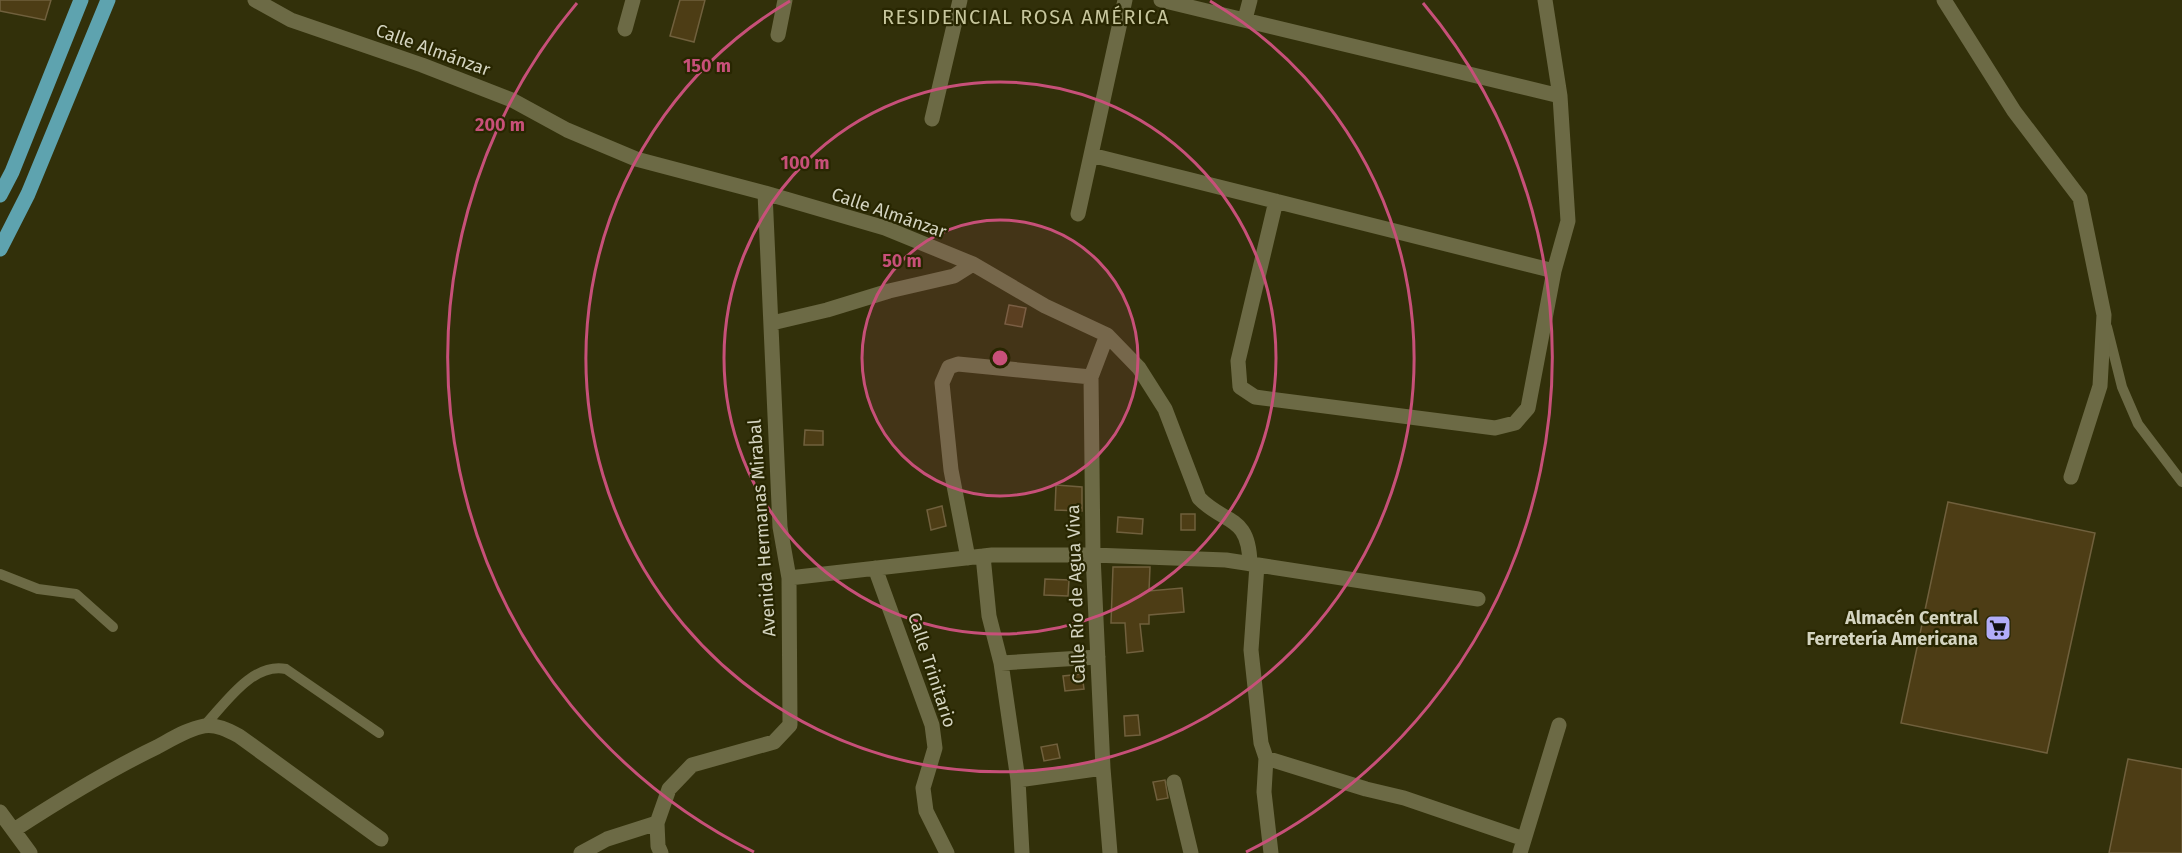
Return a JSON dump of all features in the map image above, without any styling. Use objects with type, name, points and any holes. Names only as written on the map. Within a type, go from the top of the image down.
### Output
[{"type":"main road","points":[[0,195],[12,172],[81,0]]},
{"type":"main road","points":[[0,249],[28,194],[108,0]]},
{"type":"street","name":"Calle Almánzar","points":[[255,0],[291,20],[422,65],[512,100],[567,129],[636,159],[885,228],[973,264],[1045,306],[1107,335],[1139,368],[1165,409],[1199,498],[1207,506],[1232,520],[1244,533],[1253,564],[1251,650],[1261,743],[1266,758],[1264,792],[1271,853]]},
{"type":"street","points":[[625,29],[633,0]]},
{"type":"street","points":[[778,35],[785,0]]},
{"type":"street","points":[[932,119],[960,0]]},
{"type":"street","points":[[1078,214],[1125,0]]},
{"type":"street","points":[[1161,0],[1560,96]]},
{"type":"street","points":[[1245,19],[1250,0]]},
{"type":"street","points":[[1276,201],[1238,361],[1240,387],[1255,397],[1495,428],[1515,423],[1528,408],[1554,271],[1568,220],[1560,96],[1545,0]]},
{"type":"street","points":[[1944,0],[2014,111],[2080,198],[2104,315],[2100,386],[2071,477]]},
{"type":"street","points":[[1091,154],[1554,271]]},
{"type":"street","name":"Avenida Hermanas Mirabal","points":[[661,853],[658,846],[657,823],[669,789],[692,765],[774,742],[790,725],[789,578],[780,527],[765,193]]},
{"type":"street","points":[[772,322],[827,310],[889,291],[954,276],[973,264]]},
{"type":"street","name":"Calle Río de Agua Viva","points":[[1107,335],[1091,377],[1093,555],[1103,768],[1110,853]]},
{"type":"street","points":[[1022,853],[1018,780],[1001,663],[950,459],[942,383],[949,367],[958,364],[1091,377]]},
{"type":"street","points":[[789,578],[976,557],[1093,555],[1226,560],[1478,599]]},
{"type":"street","name":"Calle Trinitario","points":[[875,568],[932,725],[935,748],[923,788],[926,811],[947,853]]},
{"type":"street","points":[[1001,663],[1098,657]]},
{"type":"street","points":[[1266,758],[1366,789],[1404,798],[1522,846],[1559,725]]},
{"type":"street","points":[[14,830],[72,792],[145,752],[204,726],[225,729],[239,736],[381,839]]},
{"type":"street","points":[[1018,780],[1103,768]]},
{"type":"street","points":[[1174,782],[1191,853]]},
{"type":"street","points":[[0,812],[30,853]]},
{"type":"street","points":[[581,853],[607,839],[657,823]]},
{"type":"lane","points":[[2104,315],[2122,387],[2138,424],[2182,482]]},
{"type":"lane","points":[[0,574],[38,589],[76,594],[113,627]]},
{"type":"lane","points":[[204,726],[250,678],[275,666],[286,669],[379,733]]},
{"type":"building","points":[[0,0],[51,0],[45,20],[0,11]]},
{"type":"building","points":[[680,0],[705,0],[694,42],[670,36]]},
{"type":"building","points":[[1009,305],[1026,308],[1022,327],[1005,324]]},
{"type":"building","points":[[805,430],[823,431],[823,445],[804,445]]},
{"type":"building","points":[[1056,485],[1082,487],[1082,511],[1055,510]]},
{"type":"building","name":"Almacén Central Ferretería Americana","points":[[1948,502],[2095,533],[2047,753],[1901,723]]},
{"type":"building","points":[[942,506],[946,526],[931,530],[927,510]]},
{"type":"building","points":[[1181,514],[1195,514],[1195,530],[1181,530]]},
{"type":"building","points":[[1118,517],[1143,519],[1142,534],[1117,532]]},
{"type":"building","points":[[1113,567],[1150,567],[1149,591],[1182,588],[1184,612],[1149,615],[1149,624],[1140,624],[1143,651],[1127,653],[1125,623],[1111,623]]},
{"type":"building","points":[[1045,579],[1069,580],[1068,596],[1044,595]]},
{"type":"building","points":[[1082,674],[1084,689],[1065,691],[1063,676]]},
{"type":"building","points":[[1138,715],[1140,735],[1125,736],[1124,716]]},
{"type":"building","points":[[1057,744],[1060,758],[1044,761],[1041,747]]},
{"type":"building","points":[[2128,759],[2182,769],[2182,853],[2109,853]]},
{"type":"building","points":[[1165,780],[1168,798],[1157,800],[1153,782]]},
{"type":"place","name":"Almacén Central Ferretería Americana","points":[[1998,628]]},
{"type":"district","name":"RESIDENCIAL ROSA AMÉRICA","points":[[1026,17]]}]
